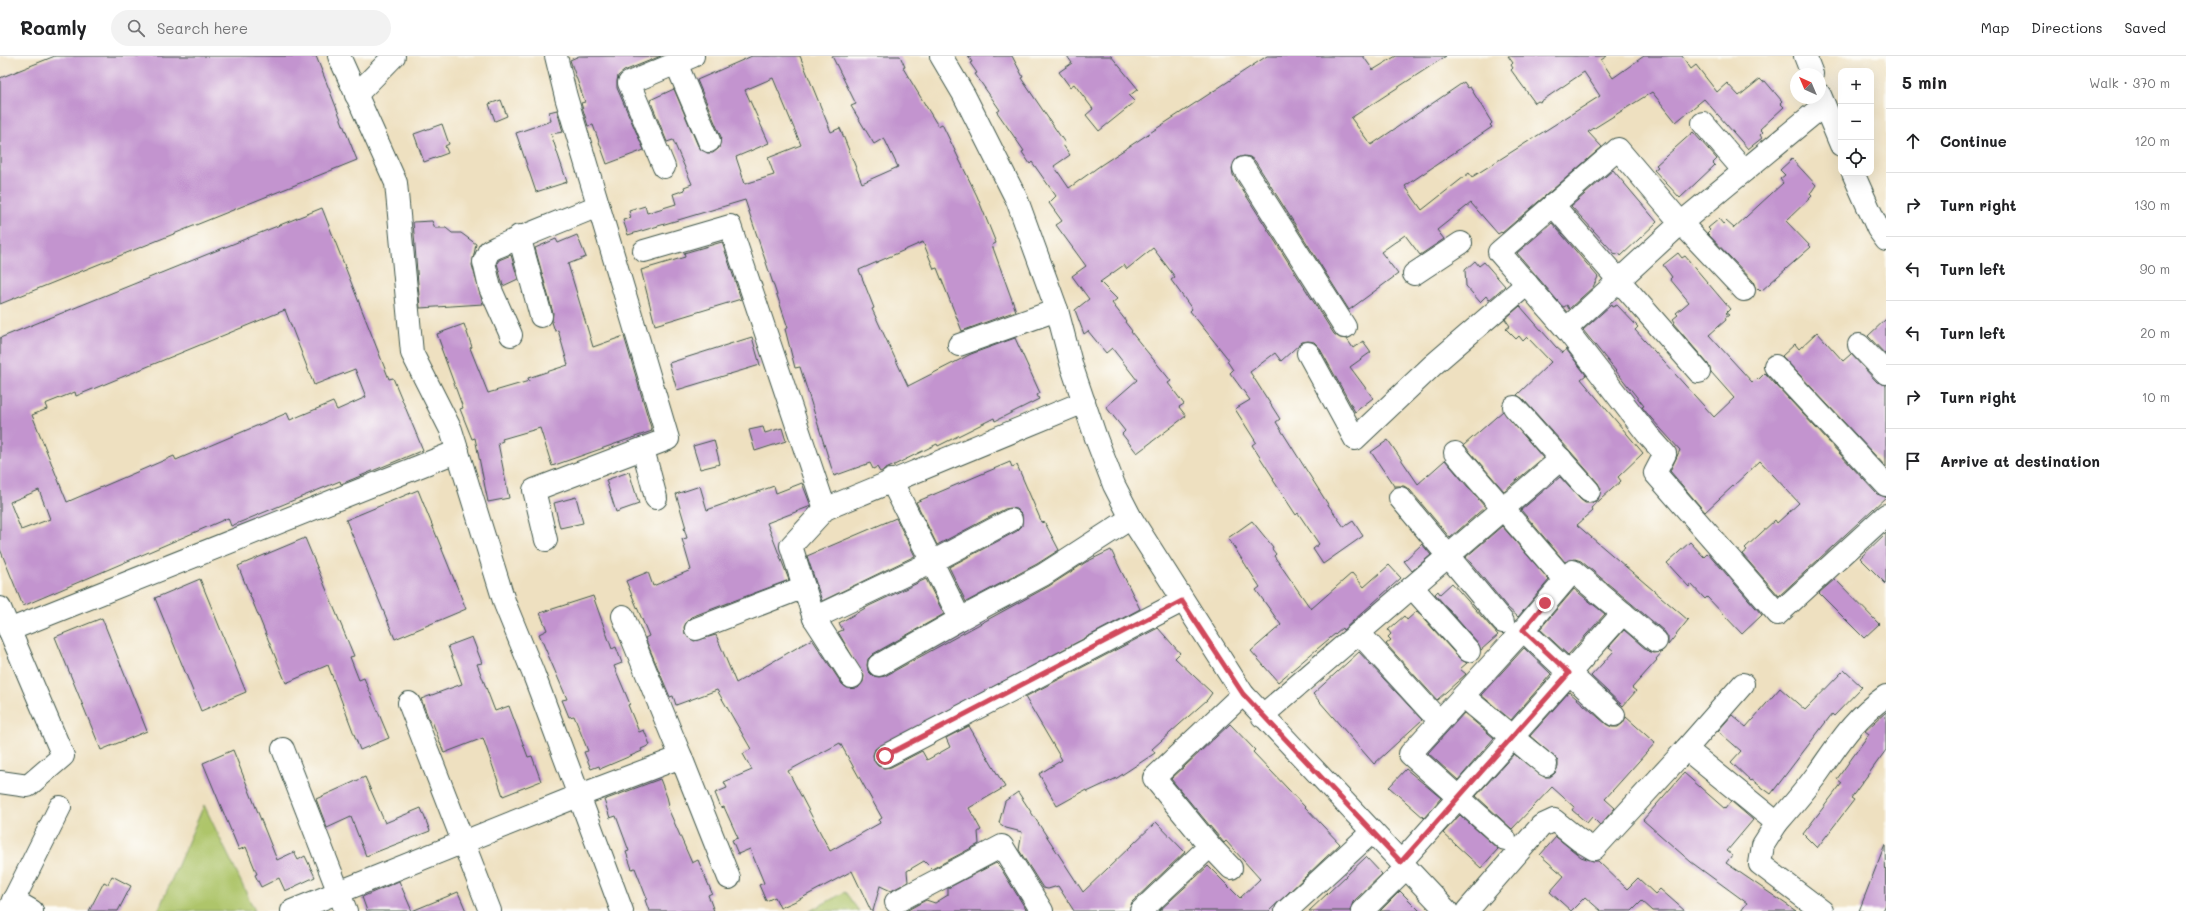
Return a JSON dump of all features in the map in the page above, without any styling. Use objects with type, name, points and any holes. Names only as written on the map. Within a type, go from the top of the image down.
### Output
[{"type":"street","points":[[339,56],[396,183],[402,260],[412,353],[451,430],[505,604],[534,675],[622,911]]},
{"type":"street","points":[[356,95],[394,56]]},
{"type":"street","points":[[546,540],[534,490],[668,439],[598,206],[556,56]]},
{"type":"street","points":[[941,56],[964,95],[1016,200],[1057,310],[1084,402],[1114,485],[1131,518],[1182,601],[1243,694],[1262,716],[1447,911]]},
{"type":"street","points":[[1805,56],[1810,68]]},
{"type":"street","points":[[664,167],[629,83],[684,60],[710,141]]},
{"type":"street","points":[[1566,329],[1681,223],[1744,171],[1818,104]]},
{"type":"street","points":[[1824,104],[1839,140]]},
{"type":"street","points":[[1704,122],[1744,171]]},
{"type":"street","points":[[1744,290],[1681,223],[1618,149],[1499,252],[1566,329],[1648,436],[1665,454],[1656,473],[1778,614],[1886,516]]},
{"type":"street","points":[[1244,168],[1345,327]]},
{"type":"street","points":[[1854,176],[1878,229],[1886,240]]},
{"type":"street","points":[[1553,205],[1699,372]]},
{"type":"street","points":[[511,335],[490,288],[484,262],[490,251],[519,236],[598,206]]},
{"type":"street","points":[[644,251],[730,226],[825,509]]},
{"type":"street","points":[[519,236],[541,316]]},
{"type":"street","points":[[1414,274],[1461,243]]},
{"type":"street","points":[[1308,353],[1355,440],[1433,365],[1527,284]]},
{"type":"street","points":[[959,345],[1057,310]]},
{"type":"street","points":[[1859,345],[1886,373]]},
{"type":"street","points":[[1775,366],[1886,485]]},
{"type":"street","points":[[852,677],[814,618],[791,546],[825,509],[891,480],[1084,402]]},
{"type":"street","points":[[1514,407],[1589,491]]},
{"type":"street","points":[[643,449],[656,498]]},
{"type":"street","points":[[8,642],[458,451]]},
{"type":"street","points":[[1455,453],[1556,570]]},
{"type":"street","points":[[1262,716],[1561,460]]},
{"type":"street","points":[[891,480],[960,619]]},
{"type":"street","points":[[1400,498],[1503,622]]},
{"type":"street","points":[[879,665],[960,619],[1043,575],[1131,518]]},
{"type":"street","points":[[814,618],[932,562],[1011,520]]},
{"type":"street","points":[[1505,839],[1410,754],[1523,630],[1573,571],[1656,641]]},
{"type":"street","points":[[696,629],[804,587]]},
{"type":"street","points":[[1412,587],[1469,651]]},
{"type":"street","points":[[885,756],[1182,601]]},
{"type":"street","points":[[0,608],[8,642],[63,756],[28,786],[0,782]]},
{"type":"street","points":[[1362,911],[1404,865],[1459,797],[1623,613]]},
{"type":"street","points":[[623,616],[729,878]]},
{"type":"street","points":[[1523,630],[1614,715]]},
{"type":"street","points":[[1359,633],[1430,710]]},
{"type":"street","points":[[1467,911],[1541,826],[1554,820],[1579,840],[1594,848],[1686,749],[1743,684]]},
{"type":"street","points":[[1231,868],[1210,846],[1154,778],[1243,694]]},
{"type":"street","points":[[1463,696],[1546,766]]},
{"type":"street","points":[[1822,911],[1760,864],[1763,845],[1777,823],[1817,774],[1851,726],[1870,707],[1886,696]]},
{"type":"street","points":[[409,703],[490,911]]},
{"type":"street","points":[[283,749],[346,911]]},
{"type":"street","points":[[1686,749],[1777,823]]},
{"type":"street","points":[[292,911],[337,891],[578,796],[681,758]]},
{"type":"street","points":[[32,911],[10,905],[60,807]]},
{"type":"street","points":[[1286,911],[1372,832]]},
{"type":"street","points":[[896,902],[1002,846],[1042,911]]},
{"type":"street","points":[[1141,911],[1210,846]]},
{"type":"green space","points":[[204,805],[255,911],[158,911]]},
{"type":"green space","points":[[845,892],[859,911],[810,911]]},
{"type":"building","points":[[55,56],[316,56],[357,160],[0,304],[0,78]]},
{"type":"building","points":[[579,56],[661,56],[624,71],[618,76],[617,81],[617,88],[644,150],[607,164],[593,125],[588,126],[581,103],[585,102],[570,60]]},
{"type":"building","points":[[752,56],[800,56],[831,132],[840,128],[862,183],[898,167],[884,138],[874,144],[851,106],[856,104],[832,56],[900,56],[905,67],[903,68],[938,126],[942,124],[977,196],[996,243],[992,245],[1016,311],[962,331],[937,268],[934,269],[923,242],[859,270],[874,308],[872,309],[908,386],[971,354],[1015,338],[1040,393],[1037,395],[1039,399],[995,421],[994,418],[938,446],[937,444],[880,472],[877,467],[873,469],[870,463],[834,476],[800,367],[795,368],[785,329],[788,328],[745,200],[628,235],[623,220],[631,218],[629,211],[645,206],[647,213],[676,204],[673,194],[685,190],[684,187],[692,184],[673,140],[667,142],[650,100],[674,89],[698,146],[707,153],[713,153],[719,148],[721,137],[697,80]],"holes":[[[773,78],[801,145],[768,158],[774,175],[745,184],[736,157],[769,143],[745,90]]]},
{"type":"building","points":[[968,56],[1012,56],[1023,77],[1021,78],[1065,143],[1063,145],[1070,155],[1054,166],[1069,188],[1101,165],[1267,56],[1363,56],[1373,70],[1396,56],[1446,56],[1351,118],[1371,145],[1464,82],[1468,88],[1470,87],[1492,123],[1490,125],[1492,127],[1405,186],[1422,210],[1469,173],[1472,177],[1600,96],[1584,72],[1540,102],[1538,101],[1535,103],[1511,70],[1513,68],[1511,65],[1513,63],[1508,56],[1607,56],[1601,60],[1613,78],[1644,56],[1682,56],[1691,69],[1696,65],[1717,92],[1727,83],[1739,96],[1760,79],[1763,82],[1765,81],[1782,101],[1780,103],[1784,107],[1760,129],[1763,132],[1760,135],[1762,138],[1748,149],[1704,99],[1676,122],[1652,92],[1588,132],[1602,147],[1502,233],[1501,232],[1498,234],[1471,203],[1437,230],[1444,239],[1420,255],[1405,235],[1381,252],[1398,274],[1349,310],[1255,161],[1250,157],[1244,156],[1237,158],[1232,168],[1233,175],[1334,334],[1340,338],[1347,339],[1353,348],[1363,341],[1371,352],[1350,367],[1373,398],[1355,412],[1319,347],[1314,342],[1302,342],[1281,361],[1275,353],[1250,372],[1280,419],[1276,422],[1329,506],[1344,527],[1353,521],[1363,536],[1323,564],[1313,549],[1319,544],[1298,513],[1296,515],[1273,480],[1274,479],[1252,445],[1256,442],[1235,409],[1250,400],[1230,373],[1233,370],[1227,361],[1229,360],[1190,311],[1192,309],[1171,280],[1175,277],[1153,248],[1127,269],[1124,265],[1100,282],[1117,299],[1112,303],[1126,321],[1125,322],[1132,331],[1131,332],[1171,381],[1168,383],[1184,404],[1179,407],[1186,416],[1137,453],[1122,434],[1125,431],[1106,407],[1137,380],[1112,348],[1106,353],[1088,331],[1084,334],[1075,310],[1089,299],[1072,276],[1086,266],[1056,225],[1062,221],[1049,203],[1056,196],[1032,162],[1030,164],[1022,152],[1024,151],[997,112],[1000,110],[975,74],[977,73],[970,63],[972,62]]},
{"type":"building","points":[[1067,56],[1111,56],[1138,89],[1129,96],[1135,102],[1099,131],[1086,115],[1093,109],[1074,84],[1070,87],[1059,72],[1072,63]]},
{"type":"building","points":[[501,100],[507,116],[495,121],[489,104]]},
{"type":"building","points":[[557,110],[563,132],[551,134],[567,182],[536,192],[516,133],[551,121],[549,112]]},
{"type":"building","points":[[442,124],[449,144],[445,146],[448,153],[424,162],[414,134]]},
{"type":"building","points":[[1693,132],[1717,159],[1713,163],[1715,165],[1680,198],[1654,170],[1658,167],[1656,165]]},
{"type":"building","points":[[1792,159],[1816,185],[1810,194],[1812,196],[1786,221],[1811,247],[1761,291],[1758,288],[1756,290],[1753,281],[1707,233],[1710,230],[1708,228],[1719,219],[1723,224],[1726,221],[1734,228],[1783,183],[1780,179],[1785,175],[1780,170]]},
{"type":"building","points":[[1613,170],[1657,222],[1621,256],[1619,253],[1616,255],[1571,206]]},
{"type":"building","points":[[322,208],[389,379],[393,378],[423,450],[341,484],[340,481],[231,526],[228,518],[23,606],[0,549],[0,338]],"holes":[[[285,310],[314,385],[355,369],[366,397],[337,410],[333,402],[290,420],[287,413],[176,460],[174,456],[67,502],[32,415],[47,409],[45,404],[75,392],[76,396]],[[39,490],[50,519],[21,530],[10,502]]]},
{"type":"building","points":[[432,221],[435,228],[446,228],[452,233],[461,233],[476,244],[472,265],[483,304],[420,308],[413,222]]},
{"type":"building","points":[[1552,223],[1598,277],[1593,287],[1569,309],[1567,305],[1564,307],[1562,306],[1517,253]]},
{"type":"building","points":[[577,235],[586,257],[568,264],[593,347],[624,336],[652,431],[552,466],[540,428],[502,439],[503,441],[498,443],[509,498],[488,502],[475,438],[472,439],[460,409],[463,408],[437,334],[464,324],[472,347],[470,348],[488,393],[529,381],[528,378],[568,365],[558,330],[555,331],[552,322],[553,313],[535,248],[556,239],[558,243]]},
{"type":"building","points":[[722,242],[741,299],[655,325],[641,270],[685,257],[684,253]]},
{"type":"building","points":[[1678,253],[1682,258],[1685,256],[1730,309],[1726,313],[1729,315],[1725,318],[1726,320],[1709,335],[1752,382],[1756,378],[1758,380],[1765,373],[1877,494],[1886,497],[1779,596],[1742,554],[1747,550],[1745,548],[1775,520],[1777,523],[1799,503],[1760,461],[1705,512],[1670,471],[1680,450],[1642,407],[1644,406],[1583,330],[1611,305],[1612,307],[1617,305],[1638,327],[1635,330],[1714,417],[1734,398],[1711,372],[1708,364],[1673,323],[1675,322],[1673,319],[1678,315],[1676,313],[1689,302],[1670,279],[1672,277],[1663,265]]},
{"type":"building","points":[[511,255],[518,279],[503,286],[497,263],[499,260]]},
{"type":"building","points":[[1475,261],[1479,266],[1484,262],[1505,286],[1489,300],[1486,296],[1480,302],[1466,286],[1465,270]]},
{"type":"building","points":[[1520,306],[1556,347],[1563,353],[1566,349],[1586,375],[1581,379],[1643,453],[1618,477],[1621,481],[1591,508],[1593,511],[1577,525],[1688,620],[1668,645],[1668,637],[1664,631],[1581,561],[1575,559],[1565,562],[1521,510],[1560,477],[1585,503],[1592,503],[1598,500],[1601,489],[1598,483],[1570,451],[1523,399],[1517,395],[1551,362],[1527,337],[1523,341],[1519,336],[1516,339],[1506,329],[1510,326],[1505,319]]},
{"type":"building","points":[[1886,319],[1886,355],[1868,336]]},
{"type":"building","points":[[1817,332],[1843,361],[1851,354],[1877,382],[1886,385],[1886,467],[1782,356],[1795,344],[1799,349]]},
{"type":"building","points":[[752,337],[760,365],[677,390],[669,363]]},
{"type":"building","points":[[1503,411],[1543,458],[1504,491],[1464,445]]},
{"type":"building","points":[[763,427],[765,433],[782,428],[786,441],[755,451],[749,430]]},
{"type":"building","points":[[714,440],[720,464],[700,469],[693,446]]},
{"type":"building","points":[[1388,440],[1418,484],[1445,460],[1485,507],[1450,538],[1410,490],[1404,486],[1394,486],[1371,452]]},
{"type":"building","points":[[1010,462],[1012,467],[1017,465],[1042,523],[1044,521],[1059,550],[1037,564],[966,602],[949,567],[1017,531],[1022,526],[1022,514],[1017,509],[1005,509],[937,545],[916,502]]},
{"type":"building","points":[[629,472],[639,504],[616,512],[606,480]]},
{"type":"building","points":[[802,483],[811,506],[767,523],[789,580],[691,617],[684,627],[685,634],[694,641],[716,635],[736,683],[812,639],[842,684],[847,688],[858,688],[863,682],[864,676],[838,632],[843,630],[839,623],[869,606],[926,579],[944,614],[873,654],[868,659],[867,665],[868,671],[873,676],[885,676],[1049,586],[1086,562],[1111,550],[1140,609],[875,749],[873,755],[874,761],[878,766],[884,768],[891,767],[922,751],[927,760],[950,747],[946,738],[969,726],[1005,787],[969,808],[981,830],[978,832],[979,844],[932,869],[924,861],[907,871],[908,882],[891,891],[880,886],[873,911],[871,911],[852,871],[780,908],[775,897],[766,901],[759,885],[764,883],[750,849],[738,854],[732,840],[738,838],[724,807],[721,808],[715,793],[727,788],[724,782],[752,770],[743,754],[751,749],[717,690],[676,705],[673,696],[670,697],[645,638],[649,636],[626,581],[648,572],[653,586],[691,570],[682,539],[687,538],[684,528],[686,528],[676,494],[700,486],[707,510],[774,486],[776,493]],"holes":[[[840,743],[882,818],[879,820],[880,823],[830,851],[788,771]]]},
{"type":"building","points":[[418,490],[466,609],[395,639],[346,520]]},
{"type":"building","points":[[576,497],[583,523],[560,528],[554,503]]},
{"type":"building","points":[[896,518],[915,556],[822,601],[807,556]]},
{"type":"building","points":[[1252,521],[1273,547],[1272,549],[1276,554],[1274,556],[1311,609],[1352,573],[1364,587],[1389,565],[1401,578],[1343,630],[1342,628],[1278,682],[1251,651],[1281,625],[1256,590],[1260,587],[1228,538]]},
{"type":"building","points":[[1502,526],[1549,580],[1518,617],[1507,607],[1466,557]]},
{"type":"building","points":[[1886,533],[1886,584],[1860,558]]},
{"type":"building","points":[[305,538],[354,656],[350,657],[359,680],[364,678],[389,738],[360,750],[328,665],[286,683],[238,566]]},
{"type":"building","points":[[1690,542],[1704,557],[1708,553],[1762,615],[1742,634],[1707,597],[1705,599],[1691,584],[1689,587],[1667,563]]},
{"type":"building","points":[[1422,544],[1431,555],[1412,571],[1404,561]]},
{"type":"building","points":[[200,579],[246,692],[201,711],[155,598]]},
{"type":"building","points":[[1835,579],[1879,624],[1864,638],[1819,593]]},
{"type":"building","points":[[1452,583],[1498,635],[1481,650],[1478,643],[1435,594],[1438,591],[1440,594]]},
{"type":"building","points":[[1574,589],[1605,614],[1568,655],[1540,629]]},
{"type":"building","points":[[593,596],[612,649],[616,647],[622,663],[614,666],[630,704],[628,705],[639,732],[644,730],[650,745],[641,749],[642,751],[600,769],[599,766],[591,769],[584,752],[588,751],[574,716],[569,717],[562,700],[567,699],[539,634],[547,630],[540,613]]},
{"type":"building","points":[[1417,611],[1460,659],[1467,663],[1460,669],[1466,674],[1437,700],[1386,644],[1391,640],[1388,637],[1391,634],[1388,630],[1404,616],[1407,620]]},
{"type":"building","points":[[102,618],[147,731],[101,750],[55,637]]},
{"type":"building","points":[[1158,628],[1180,653],[1175,658],[1212,693],[1207,700],[1152,749],[1155,753],[1117,778],[1087,792],[1086,790],[1057,806],[1039,774],[1062,760],[1025,697]]},
{"type":"building","points":[[1624,630],[1648,651],[1654,653],[1662,652],[1656,659],[1657,660],[1632,688],[1636,691],[1623,706],[1591,676],[1614,651],[1609,647]]},
{"type":"building","points":[[472,637],[482,663],[477,664],[495,711],[509,706],[528,757],[532,756],[541,781],[503,796],[483,738],[444,753],[432,721],[430,722],[421,699],[462,684],[448,646]]},
{"type":"building","points":[[1524,648],[1551,674],[1511,720],[1481,695]]},
{"type":"building","points":[[1359,652],[1422,720],[1374,764],[1313,694]]},
{"type":"building","points":[[1844,670],[1862,687],[1834,716],[1832,714],[1771,794],[1752,780],[1751,781],[1731,762],[1741,751],[1718,731],[1732,715],[1746,727],[1780,688],[1805,710]]},
{"type":"building","points":[[1569,692],[1606,724],[1612,727],[1618,727],[1623,723],[1626,717],[1655,743],[1605,799],[1615,808],[1600,825],[1592,817],[1587,823],[1572,810],[1574,807],[1552,787],[1512,829],[1476,796],[1514,754],[1544,777],[1550,777],[1555,773],[1558,767],[1558,760],[1530,736]]},
{"type":"building","points":[[1886,712],[1886,750],[1851,798],[1854,800],[1817,848],[1803,834],[1842,783],[1837,779],[1869,734],[1865,731]]},
{"type":"building","points":[[1464,713],[1494,738],[1458,780],[1428,753]]},
{"type":"building","points":[[1230,724],[1255,750],[1253,752],[1340,844],[1269,911],[1159,911],[1208,866],[1240,898],[1260,879],[1226,841],[1224,843],[1171,779]]},
{"type":"building","points":[[233,750],[277,860],[294,852],[298,860],[305,856],[315,877],[285,891],[279,878],[261,887],[255,875],[257,874],[246,847],[239,850],[203,763]]},
{"type":"building","points":[[1406,769],[1441,798],[1424,818],[1389,787]]},
{"type":"building","points":[[1684,773],[1725,809],[1731,801],[1753,820],[1727,851],[1732,855],[1726,863],[1796,911],[1741,911],[1747,903],[1691,862],[1643,820]]},
{"type":"building","points":[[365,777],[385,823],[421,808],[430,831],[366,856],[351,817],[327,828],[316,799]]},
{"type":"building","points":[[660,779],[667,797],[669,805],[667,806],[692,863],[698,860],[712,893],[708,895],[714,911],[649,911],[645,900],[647,899],[635,868],[632,869],[626,852],[629,851],[616,816],[610,818],[604,800]]},
{"type":"building","points":[[1018,792],[1083,892],[1156,822],[1185,852],[1132,902],[1129,911],[1074,911],[1058,886],[1048,889],[1043,888],[1019,850],[1022,832],[1006,828],[999,823],[1005,801]]},
{"type":"building","points":[[1460,815],[1498,849],[1481,868],[1443,833]]},
{"type":"building","points":[[1556,837],[1581,857],[1598,861],[1627,889],[1638,878],[1655,894],[1660,889],[1685,911],[1653,911],[1642,901],[1632,911],[1601,911],[1585,897],[1571,911],[1550,892],[1564,876],[1540,855]]},
{"type":"building","points":[[1885,844],[1886,904],[1883,911],[1859,911]]},
{"type":"building","points":[[1366,857],[1382,874],[1353,902],[1350,911],[1309,911]]},
{"type":"building","points":[[996,863],[1027,911],[906,911],[926,900],[935,903],[948,895],[948,888]]},
{"type":"building","points":[[112,876],[131,886],[118,911],[89,911],[104,882],[108,884]]},
{"type":"building","points":[[399,881],[412,911],[367,911],[362,897]]},
{"type":"building","points":[[1400,891],[1420,911],[1380,911]]},
{"type":"building","points":[[458,892],[466,911],[412,911]]},
{"type":"route","points":[[885,756],[1182,601],[1243,694],[1316,774],[1401,862],[1569,673],[1523,630],[1545,603]]}]
